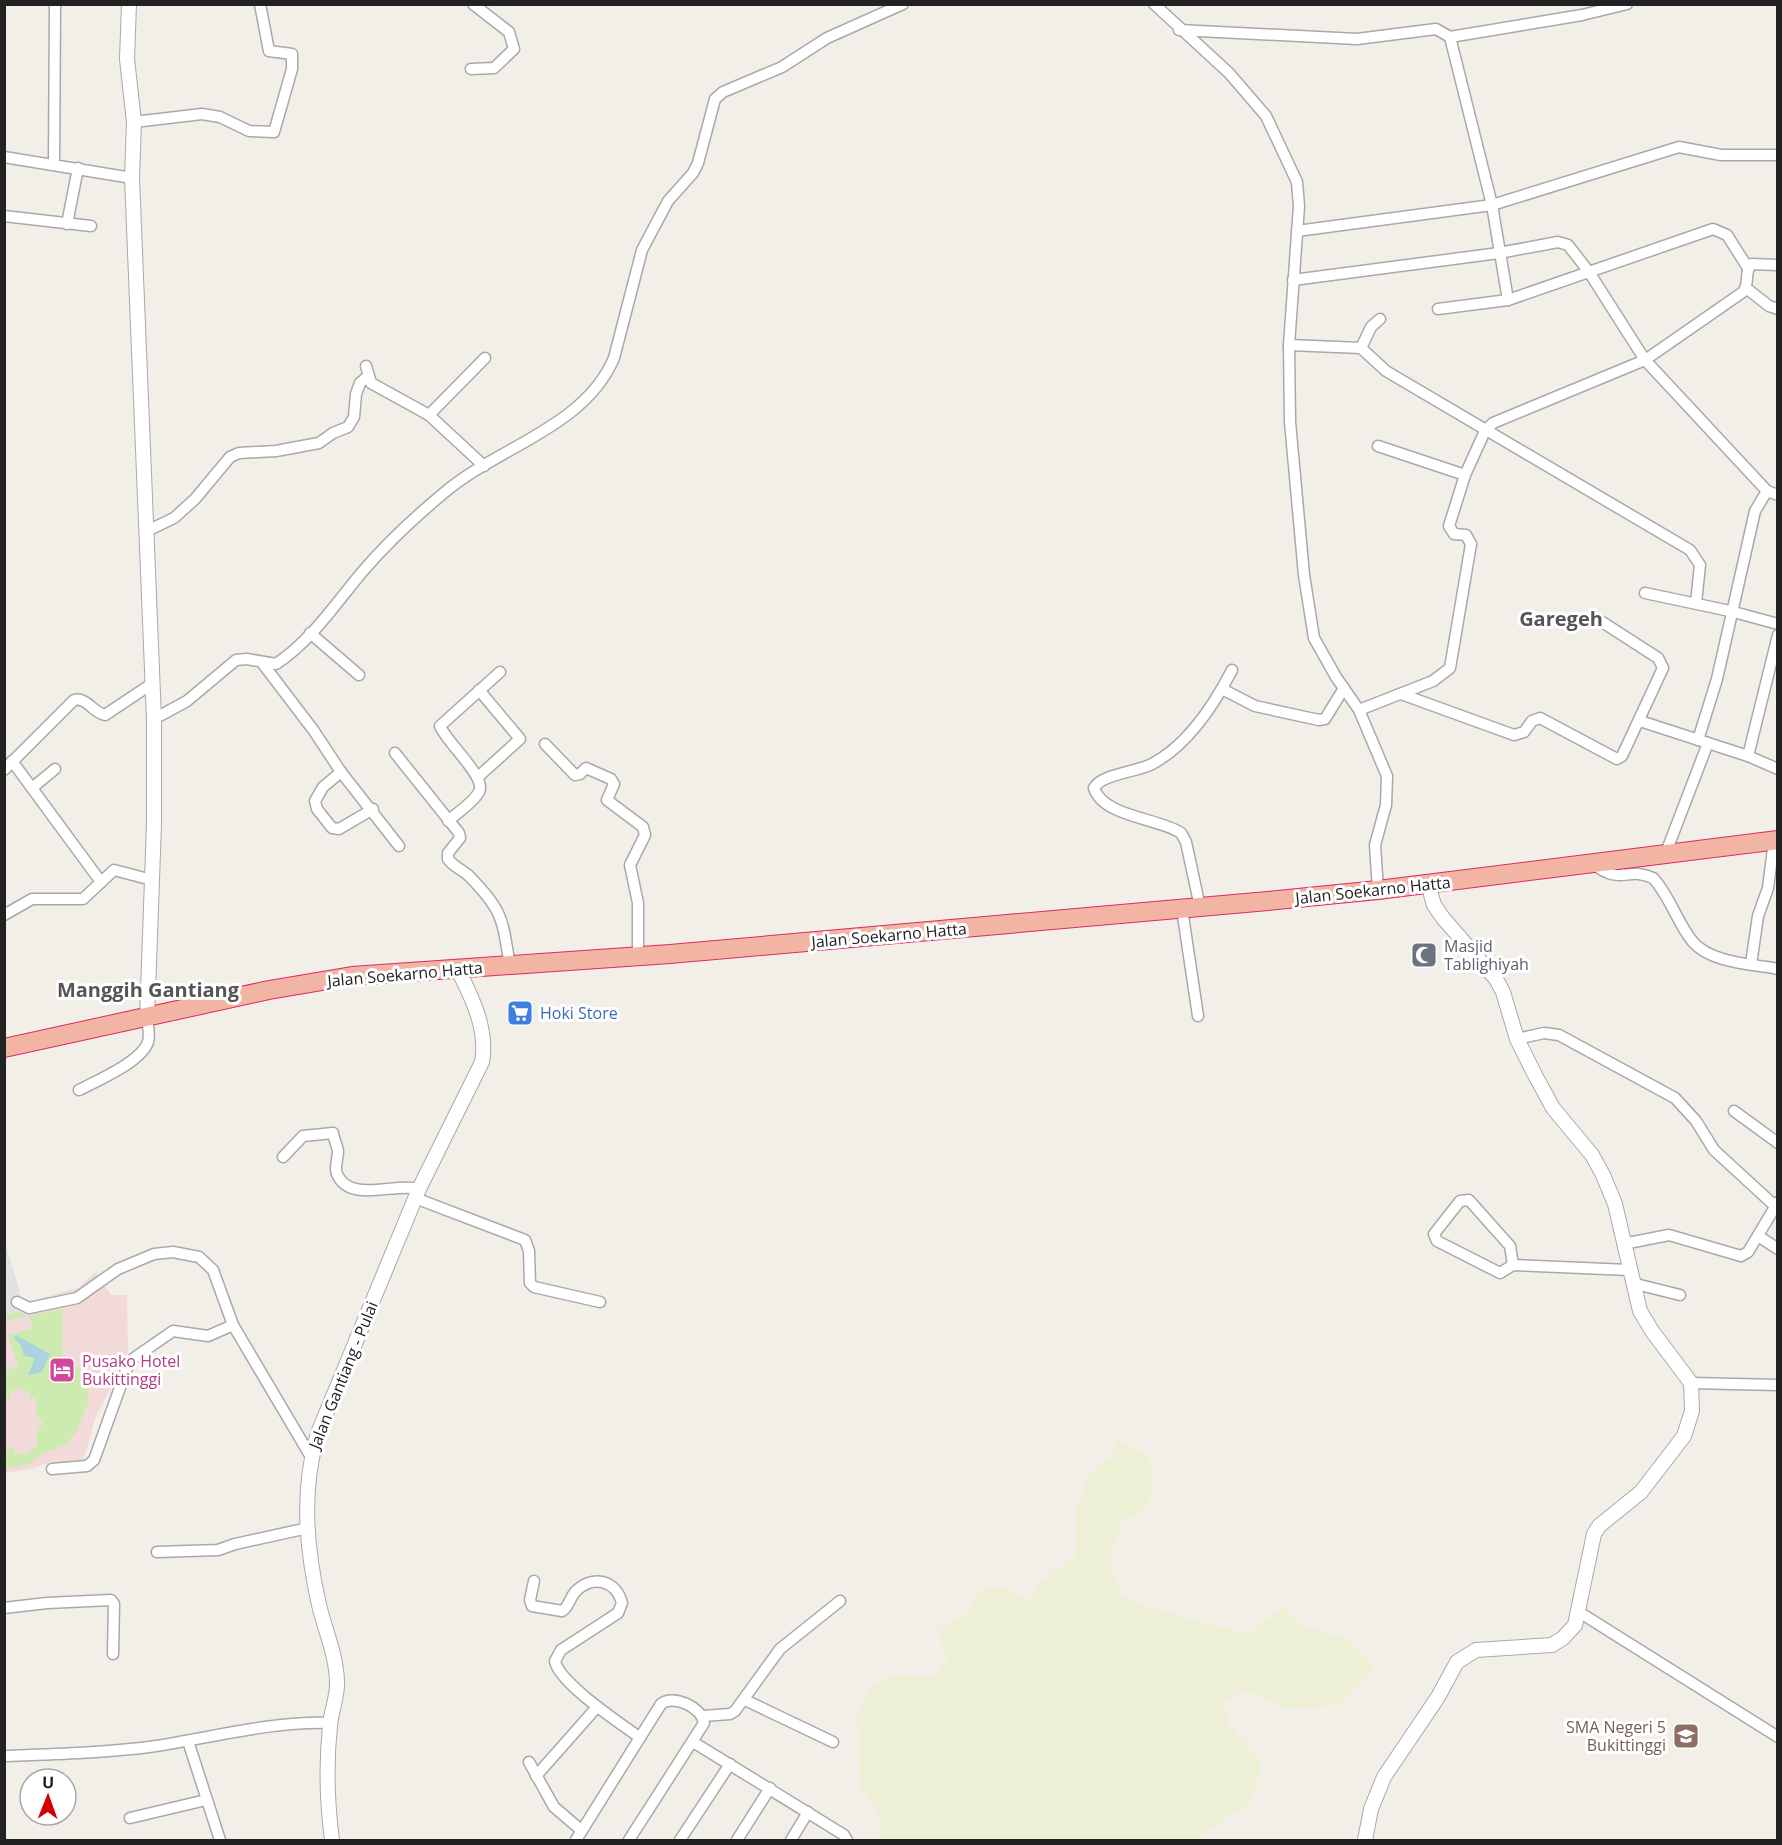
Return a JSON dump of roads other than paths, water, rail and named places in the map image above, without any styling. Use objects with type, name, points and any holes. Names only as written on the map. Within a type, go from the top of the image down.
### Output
[{"type":"highway","name":"Jalan Soekarno Hatta","points":[[4,1048],[269,990],[352,976],[638,956],[1182,909],[1378,890],[1776,840]]},
{"type":"street","points":[[54,164],[55,4]]},
{"type":"street","points":[[79,1090],[124,1067],[145,1046],[148,1037],[154,719],[132,178],[134,122],[127,58],[129,4]]},
{"type":"street","points":[[134,122],[202,114],[220,117],[249,131],[274,132],[292,69],[292,54],[269,51],[260,4]]},
{"type":"street","points":[[471,69],[494,68],[514,49],[509,32],[473,4]]},
{"type":"street","points":[[154,719],[187,701],[236,660],[247,659],[263,664],[276,664],[310,633],[388,546],[446,491],[555,423],[584,400],[607,375],[614,358],[642,250],[668,201],[693,173],[698,163],[715,99],[723,92],[782,67],[827,38],[896,10],[903,4]]},
{"type":"street","points":[[1154,4],[1179,30],[1229,73],[1266,116],[1297,182],[1297,231],[1289,345],[1290,422],[1309,614],[1314,638],[1359,710],[1387,776],[1389,788],[1375,845],[1378,890]]},
{"type":"street","points":[[1179,30],[1357,39],[1436,29],[1450,38],[1582,15],[1627,4]]},
{"type":"street","points":[[1450,38],[1492,205],[1508,300]]},
{"type":"street","points":[[1297,231],[1492,205],[1679,147],[1721,155],[1778,155]]},
{"type":"street","points":[[4,157],[132,178]]},
{"type":"street","points":[[68,224],[78,168]]},
{"type":"street","points":[[4,216],[91,226]]},
{"type":"street","points":[[1359,710],[1440,677],[1450,669],[1471,544],[1466,535],[1454,534],[1449,526],[1465,475],[1485,431],[1507,417],[1645,360],[1746,288],[1748,268],[1727,235],[1713,229],[1508,300],[1438,309]]},
{"type":"street","points":[[1293,280],[1563,243],[1573,249],[1645,360],[1772,493],[1757,504],[1730,611],[1703,742],[1665,855]]},
{"type":"street","points":[[1748,268],[1755,263],[1778,264]]},
{"type":"street","points":[[1746,288],[1768,306],[1778,309]]},
{"type":"street","points":[[1361,348],[1371,327],[1380,319]]},
{"type":"street","points":[[1289,345],[1361,348],[1386,371],[1690,550],[1700,565],[1696,603]]},
{"type":"street","points":[[429,416],[485,358]]},
{"type":"street","points":[[147,531],[174,518],[195,499],[230,457],[239,453],[276,451],[319,443],[333,433],[348,427],[354,417],[356,394],[366,371],[371,383],[429,416],[484,466]]},
{"type":"street","points":[[1378,446],[1465,475]]},
{"type":"street","points":[[1645,592],[1778,624]]},
{"type":"street","points":[[1401,693],[1514,735],[1524,732],[1532,721],[1540,718],[1617,759],[1622,756],[1662,674],[1661,663],[1596,618]]},
{"type":"street","points":[[310,633],[359,675]]},
{"type":"street","points":[[1748,756],[1778,635]]},
{"type":"street","points":[[263,664],[314,731],[341,772],[373,809],[399,846]]},
{"type":"street","points":[[1200,907],[1186,842],[1181,833],[1116,808],[1101,800],[1094,788],[1104,778],[1141,768],[1168,754],[1185,739],[1222,689],[1232,670]]},
{"type":"street","points":[[448,821],[478,794],[481,785],[479,776],[463,760],[440,726],[500,672]]},
{"type":"street","points":[[101,882],[32,788],[8,766],[74,700],[85,701],[98,714],[105,715],[153,683]]},
{"type":"street","points":[[1222,689],[1256,706],[1319,720],[1325,719],[1329,714],[1344,688]]},
{"type":"street","points":[[478,690],[511,725],[520,739],[479,776]]},
{"type":"street","points":[[1640,721],[1748,756],[1778,769]]},
{"type":"street","points":[[545,744],[575,775],[586,768],[611,779],[614,783],[607,800],[644,827],[645,835],[630,865],[638,903],[638,956]]},
{"type":"street","points":[[395,753],[460,838],[448,853],[448,859],[451,864],[466,872],[496,906],[503,919],[510,966]]},
{"type":"street","points":[[32,788],[55,769]]},
{"type":"street","points":[[341,772],[323,787],[315,801],[317,809],[332,828],[339,830],[373,809]]},
{"type":"street","points":[[1751,964],[1758,916],[1768,888],[1776,840]]},
{"type":"street","points":[[1593,864],[1607,875],[1638,874],[1653,878],[1694,944],[1720,958],[1778,969]]},
{"type":"street","points":[[4,915],[32,899],[83,899],[114,870],[152,880]]},
{"type":"street","points":[[1365,1840],[1371,1809],[1384,1777],[1438,1697],[1457,1662],[1476,1650],[1552,1645],[1575,1625],[1580,1612],[1594,1534],[1599,1526],[1641,1492],[1684,1436],[1692,1411],[1691,1383],[1640,1311],[1630,1277],[1615,1204],[1603,1175],[1592,1155],[1553,1108],[1517,1039],[1503,992],[1496,979],[1443,918],[1434,905],[1428,884]]},
{"type":"street","points":[[1182,909],[1198,1016]]},
{"type":"street","name":"Jalan Gantiang - Pulai","points":[[332,1840],[327,1766],[330,1723],[338,1684],[336,1664],[319,1606],[310,1558],[306,1490],[318,1432],[417,1193],[477,1073],[484,1050],[476,1009],[458,970]]},
{"type":"street","points":[[1517,1039],[1544,1033],[1559,1035],[1675,1098],[1696,1121],[1714,1150],[1777,1204],[1748,1252],[1741,1256],[1669,1235],[1623,1244]]},
{"type":"street","points":[[1734,1111],[1778,1143]]},
{"type":"street","points":[[283,1157],[303,1137],[333,1133],[338,1152],[336,1173],[344,1184],[358,1191],[397,1186],[525,1240],[529,1251],[530,1283],[534,1287],[600,1302]]},
{"type":"street","points":[[1469,1200],[1510,1246],[1513,1264],[1504,1273],[1496,1272],[1437,1241],[1436,1230],[1460,1201],[1469,1200]]},
{"type":"street","points":[[1758,1236],[1778,1249]]},
{"type":"street","points":[[17,1302],[29,1308],[78,1298],[133,1260],[154,1254],[181,1253],[199,1257],[213,1270],[233,1325],[311,1457]]},
{"type":"street","points":[[1513,1264],[1630,1277],[1680,1295]]},
{"type":"street","points":[[52,1469],[87,1466],[94,1460],[127,1368],[134,1358],[173,1331],[208,1336],[233,1325]]},
{"type":"street","points":[[1691,1383],[1778,1385]]},
{"type":"street","points":[[157,1552],[218,1550],[308,1528]]},
{"type":"street","points":[[534,1581],[530,1600],[532,1606],[564,1611],[573,1594],[590,1582],[605,1582],[617,1590],[622,1603],[618,1613],[556,1655],[556,1668],[597,1707],[639,1737]]},
{"type":"street","points":[[4,1608],[111,1600],[114,1604],[112,1654]]},
{"type":"street","points":[[529,1762],[554,1807],[578,1835],[661,1704],[671,1699],[703,1716],[730,1714],[745,1700],[780,1649],[840,1601]]},
{"type":"street","points":[[1580,1612],[1778,1737]]},
{"type":"street","points":[[745,1700],[833,1742]]},
{"type":"street","points":[[536,1776],[597,1707]]},
{"type":"street","points":[[629,1840],[693,1742],[704,1723],[703,1716]]},
{"type":"street","points":[[4,1756],[103,1751],[188,1741],[288,1724],[330,1723]]},
{"type":"street","points":[[188,1741],[220,1840]]},
{"type":"street","points":[[693,1742],[808,1812],[844,1835],[848,1840]]},
{"type":"street","points":[[680,1840],[730,1764]]},
{"type":"street","points":[[737,1840],[770,1788]]},
{"type":"street","points":[[130,1818],[206,1800]]},
{"type":"street","points":[[791,1840],[808,1812]]},
{"type":"water","points":[[16,1335],[50,1354],[42,1372],[28,1375],[35,1358],[24,1356],[21,1345],[14,1338]]},
{"type":"place","name":"Masjid Tablighiyah","points":[[1424,955]]},
{"type":"place","name":"Hoki Store","points":[[520,1013]]},
{"type":"place","name":"Pusako Hotel Bukittinggi","points":[[62,1370]]},
{"type":"place","name":"SMA Negeri 5 Bukittinggi","points":[[1686,1736]]},
{"type":"district","name":"Garegeh","points":[[1561,619]]},
{"type":"district","name":"Manggih Gantiang","points":[[148,990]]}]
